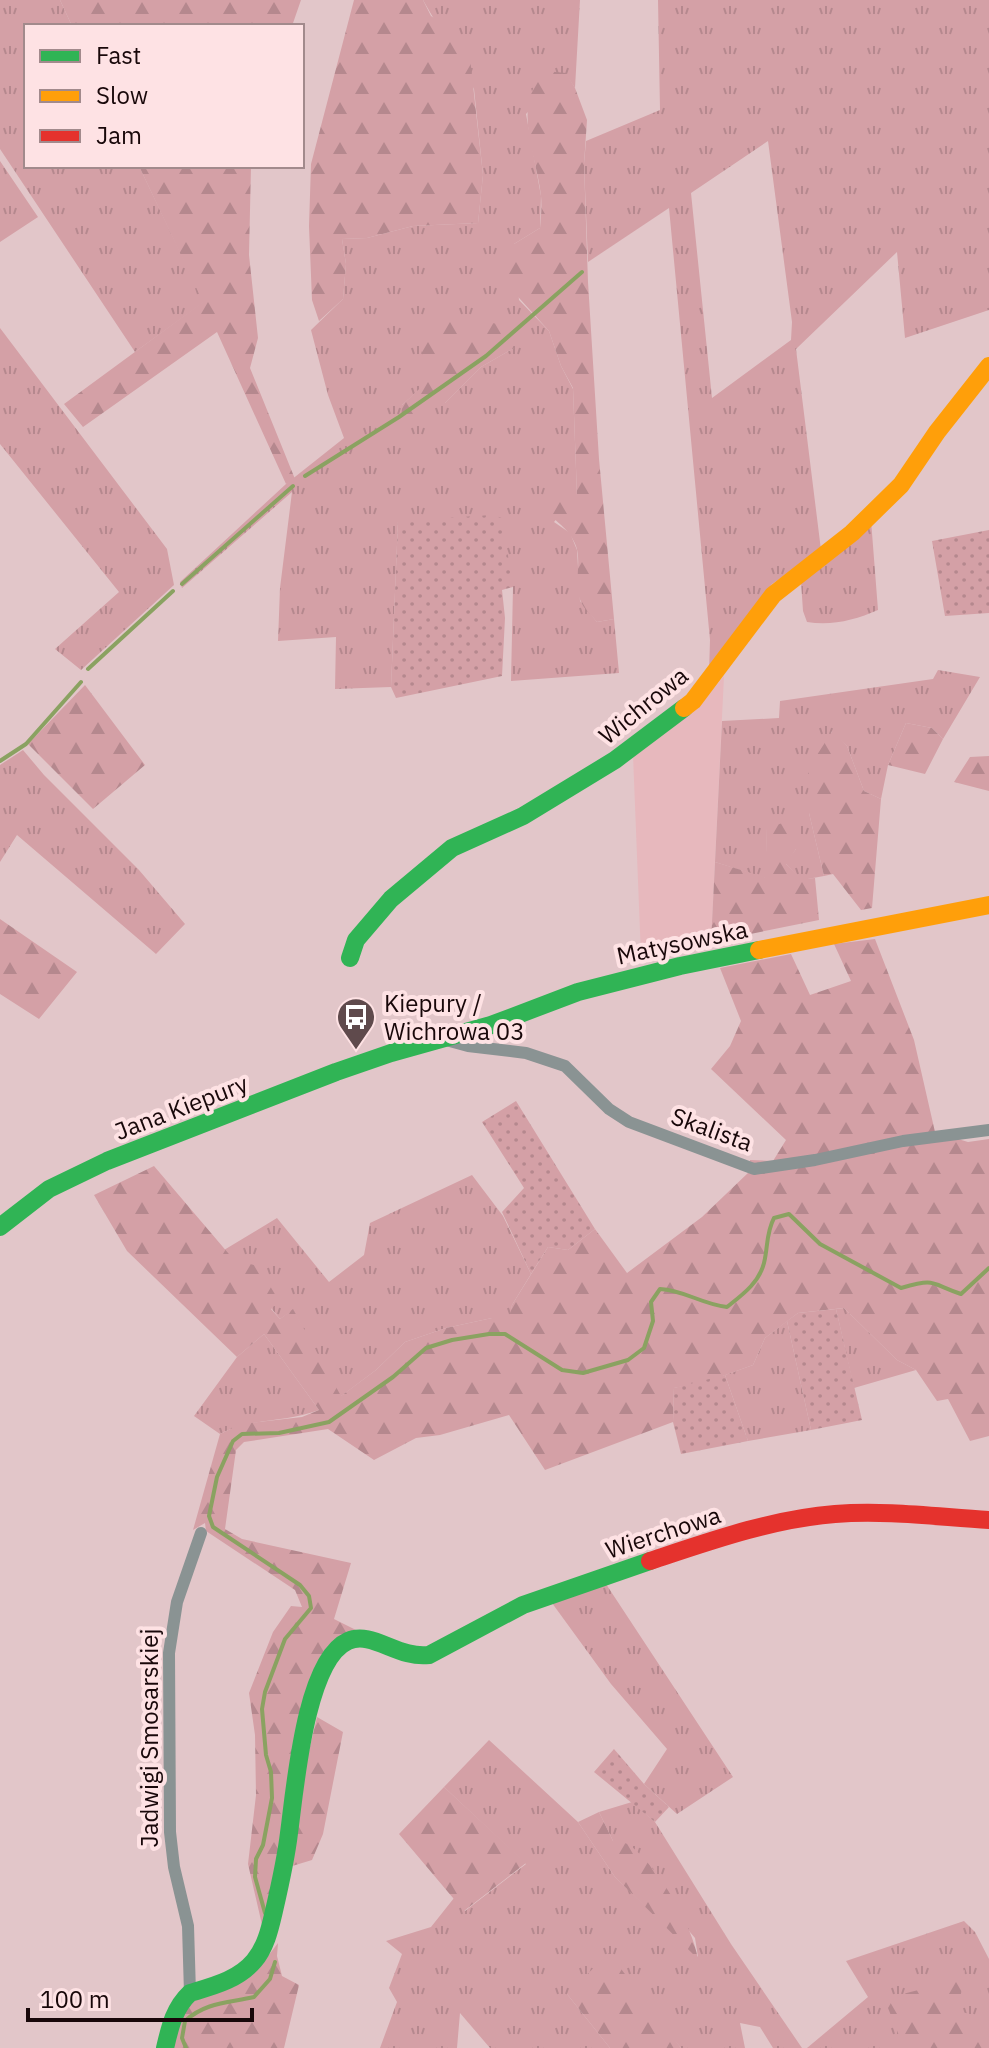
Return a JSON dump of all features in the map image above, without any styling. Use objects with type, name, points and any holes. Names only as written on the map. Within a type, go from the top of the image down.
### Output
[{"type":"street","name":"Wichrowa","points":[[350,958],[356,940],[391,899],[452,848],[523,816],[615,760],[693,701],[773,595],[852,533],[901,485],[937,432],[989,366]]},
{"type":"street","name":"Matysowska","points":[[391,1053],[491,1025],[578,992],[626,978],[989,905]]},
{"type":"street","name":"Skalista","points":[[443,1039],[468,1046],[526,1053],[565,1066],[609,1109],[629,1122],[754,1169],[815,1160],[903,1141],[989,1130]]},
{"type":"street","name":"Jana Kiepury","points":[[0,1227],[49,1189],[73,1176],[391,1053]]},
{"type":"street","name":"Wierchowa","points":[[190,1993],[237,1978],[256,1962],[263,1949],[286,1856],[304,1738],[318,1681],[334,1651],[359,1637],[371,1638],[413,1657],[426,1656],[464,1638],[501,1615],[607,1575],[766,1523],[861,1513],[989,1520]]},
{"type":"street","name":"Jadwigi Smosarskiej","points":[[165,2048],[178,2007],[190,1993],[189,1936],[170,1832],[169,1653],[177,1602],[201,1533]]},
{"type":"shaded area","points":[[724,676],[711,942],[641,956],[633,755],[699,707]]},
{"type":"green space","points":[[0,0],[60,0],[71,24],[24,24],[24,168],[140,168],[204,302],[135,352],[0,149]]},
{"type":"green space","points":[[60,0],[301,0],[293,24],[71,24]]},
{"type":"green space","points":[[354,0],[423,0],[431,16],[468,40],[483,175],[478,223],[413,226],[367,238],[342,239],[346,264],[343,299],[319,321],[312,300],[309,226],[311,164]]},
{"type":"green space","points":[[423,0],[580,0],[575,88],[565,73],[526,114],[541,196],[540,228],[514,244],[519,300],[549,331],[573,389],[577,496],[554,522],[570,533],[577,550],[580,601],[597,622],[614,619],[619,673],[511,681],[513,587],[398,521],[391,687],[335,689],[336,637],[278,641],[280,588],[292,492],[182,588],[180,582],[286,484],[344,438],[328,395],[311,330],[343,299],[346,264],[342,239],[367,238],[413,226],[478,223],[483,175],[474,89]],"holes":[[[514,348],[481,367],[445,403],[402,405],[431,379]]]},
{"type":"green space","points":[[658,0],[989,0],[989,310],[905,338],[897,252],[796,349],[821,550],[772,584],[726,644],[709,673],[710,640],[669,208],[588,262],[586,141],[660,110]],"holes":[[[768,141],[792,322],[791,340],[712,398],[691,193]]]},
{"type":"green space","points":[[546,71],[566,73],[587,120],[584,164],[588,282],[599,459],[614,619],[597,622],[579,596],[576,546],[572,537],[551,515],[545,500],[545,488],[555,483],[577,495],[573,388],[561,366],[549,331],[502,279],[514,244],[540,228],[541,196],[528,131],[528,115],[529,99],[535,84]]},
{"type":"green space","points":[[0,161],[38,217],[0,242]]},
{"type":"green space","points":[[140,168],[251,168],[249,255],[258,338],[250,368],[295,479],[286,484],[217,332],[83,427],[64,404],[203,302]]},
{"type":"green space","points":[[450,317],[506,325],[514,348],[481,367],[445,403],[401,425],[402,405],[430,379],[421,348],[422,333]]},
{"type":"green space","points":[[0,328],[167,549],[174,585],[81,670],[55,649],[119,592],[0,444]]},
{"type":"green space","points":[[492,515],[502,518],[513,587],[502,590],[505,618],[502,676],[396,698],[391,687],[398,521]]},
{"type":"green space","points":[[871,520],[878,610],[843,621],[807,622],[801,582]]},
{"type":"green space","points":[[989,530],[989,613],[945,616],[932,541]]},
{"type":"green space","points":[[938,670],[980,677],[943,739],[932,728],[906,723],[888,765],[881,799],[864,791],[847,746],[832,731],[809,813],[824,876],[802,880],[785,863],[796,849],[766,828],[768,879],[715,862],[722,721],[779,718],[780,701],[933,679]]},
{"type":"green space","points":[[85,685],[145,765],[93,809],[28,744]]},
{"type":"green space","points":[[906,723],[932,728],[943,739],[925,774],[888,765]]},
{"type":"green space","points":[[833,730],[847,746],[864,791],[881,799],[872,908],[861,910],[833,874],[824,876],[809,813],[808,769]]},
{"type":"green space","points":[[23,750],[139,870],[185,924],[156,954],[17,835],[0,862],[0,765]]},
{"type":"green space","points":[[989,756],[989,791],[954,782],[970,757]]},
{"type":"green space","points":[[786,822],[801,827],[796,849],[786,864],[802,879],[815,878],[819,920],[711,942],[715,862],[767,878],[766,828]]},
{"type":"green space","points":[[0,919],[77,972],[39,1019],[0,994]]},
{"type":"green space","points":[[875,939],[914,1040],[935,1132],[968,1142],[989,1139],[989,1436],[970,1441],[948,1399],[937,1401],[916,1370],[897,1360],[844,1308],[798,1313],[765,1338],[753,1365],[706,1382],[674,1388],[673,1422],[545,1470],[509,1415],[440,1435],[416,1438],[374,1460],[328,1429],[244,1442],[236,1450],[225,1529],[242,1539],[351,1563],[334,1619],[362,1633],[328,1651],[263,1929],[248,1864],[256,1795],[255,1735],[249,1693],[273,1632],[291,1606],[302,1607],[295,1590],[206,1531],[205,1523],[193,1530],[220,1434],[241,1424],[302,1417],[319,1410],[264,1334],[237,1357],[127,1251],[94,1195],[154,1166],[234,1260],[258,1266],[279,1301],[271,1309],[280,1319],[293,1309],[341,1396],[376,1370],[405,1342],[446,1328],[492,1318],[509,1318],[512,1305],[548,1247],[568,1250],[595,1229],[627,1273],[702,1217],[749,1172],[750,1160],[773,1161],[786,1140],[711,1069],[730,1046],[741,1021],[720,968],[791,954],[810,995],[851,981],[834,944]]},
{"type":"green space","points":[[516,1101],[595,1229],[568,1250],[548,1247],[531,1274],[502,1212],[524,1188],[482,1122]]},
{"type":"green space","points":[[472,1175],[503,1216],[531,1274],[512,1305],[510,1318],[492,1318],[446,1328],[405,1342],[376,1370],[340,1397],[293,1310],[280,1319],[224,1250],[277,1218],[329,1282],[364,1255],[370,1223]]},
{"type":"green space","points":[[844,1308],[897,1360],[916,1370],[854,1388],[836,1309]]},
{"type":"green space","points":[[836,1309],[862,1420],[811,1430],[787,1321],[798,1313]]},
{"type":"green space","points":[[787,1321],[811,1430],[748,1441],[725,1375],[753,1365],[765,1338]]},
{"type":"green space","points":[[264,1334],[319,1410],[245,1425],[220,1434],[194,1416],[237,1357]]},
{"type":"green space","points":[[725,1375],[748,1441],[681,1454],[673,1422],[674,1388]]},
{"type":"green space","points":[[606,1584],[733,1777],[677,1814],[644,1784],[667,1749],[611,1684],[552,1603]]},
{"type":"green space","points":[[317,1717],[343,1732],[323,1834],[312,1860],[289,1867],[304,1772]]},
{"type":"green space","points":[[489,1740],[578,1822],[615,1877],[698,1957],[695,1938],[613,1841],[599,1812],[632,1802],[655,1822],[731,1944],[802,2048],[773,2048],[760,2027],[740,2023],[745,2048],[681,2048],[664,2028],[567,1994],[610,2048],[490,2048],[460,2013],[457,2048],[380,2048],[397,2002],[389,1988],[402,1954],[386,1941],[431,1927],[454,1898],[465,1911],[526,1864],[444,1787]]},
{"type":"green space","points":[[614,1749],[669,1807],[655,1822],[594,1772]]},
{"type":"green space","points":[[444,1787],[526,1863],[464,1911],[399,1834]]},
{"type":"green space","points":[[599,1812],[613,1841],[631,1846],[663,1883],[682,1914],[698,1959],[615,1877],[578,1822]]},
{"type":"green space","points":[[964,1921],[975,1932],[989,1959],[989,2048],[807,2048],[868,1997],[846,1961]]},
{"type":"green space","points":[[278,1943],[277,1956],[282,1976],[299,1985],[284,2048],[170,2048],[187,2003],[265,1960]]},
{"type":"green space","points":[[609,1953],[681,2048],[610,2048],[567,1994]]},
{"type":"green space","points":[[965,1970],[958,2011],[989,2019],[989,2048],[904,2048],[888,2008],[895,1996],[930,1987]]},
{"type":"waterway","points":[[305,476],[399,417],[486,356],[582,272]]},
{"type":"waterway","points":[[182,584],[293,486]]},
{"type":"waterway","points":[[88,669],[173,591]]},
{"type":"waterway","points":[[0,761],[26,744],[81,682]]},
{"type":"waterway","points":[[265,1913],[255,1877],[256,1859],[263,1845],[272,1798],[262,1709],[265,1692],[285,1639],[311,1608],[309,1596],[300,1585],[213,1527],[209,1516],[217,1477],[233,1441],[242,1434],[279,1433],[329,1422],[393,1377],[426,1348],[452,1340],[505,1334],[562,1370],[583,1373],[628,1360],[644,1348],[653,1321],[651,1302],[660,1289],[727,1307],[758,1277],[774,1218],[789,1214],[820,1244],[901,1288],[927,1283],[961,1294],[989,1268]]},
{"type":"waterway","points":[[186,2048],[182,2038],[185,2021],[209,2007],[254,1997],[270,1979],[275,1962]]},
{"type":"traffic: fast","points":[[350,958],[356,940],[391,899],[452,848],[523,816],[615,760],[684,708]]},
{"type":"traffic: fast","points":[[0,1227],[49,1189],[107,1161],[336,1072],[491,1025],[578,992],[759,950]]},
{"type":"traffic: fast","points":[[165,2048],[176,2011],[190,1993],[225,1982],[248,1968],[265,1944],[285,1862],[305,1728],[321,1673],[333,1653],[348,1641],[366,1639],[407,1653],[429,1655],[523,1605],[650,1561]]},
{"type":"traffic: slow","points":[[684,708],[693,701],[773,595],[852,533],[901,485],[937,432],[989,366]]},
{"type":"traffic: slow","points":[[759,950],[989,905]]},
{"type":"traffic: jam","points":[[650,1561],[741,1532],[835,1514],[912,1514],[989,1520]]},
{"type":"place","name":"Kiepury / Wichrowa 03","points":[[356,1051]]}]
